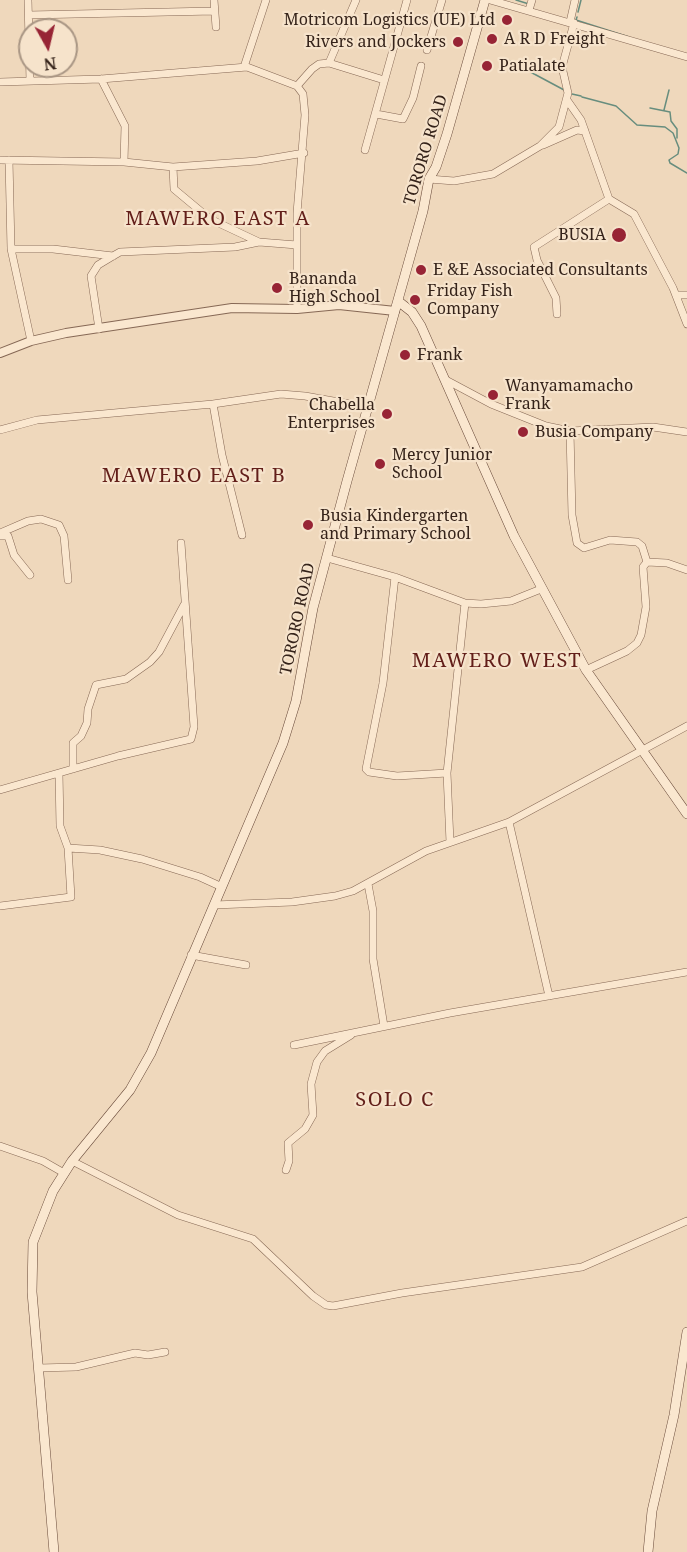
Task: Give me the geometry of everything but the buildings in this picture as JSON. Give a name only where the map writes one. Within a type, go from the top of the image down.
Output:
[{"type":"main road","name":"TORORO ROAD","points":[[54,1552],[31,1272],[33,1242],[45,1206],[64,1173],[109,1119],[142,1071],[190,955],[267,785],[289,725],[313,608],[367,407],[398,301],[429,179],[436,167],[447,134],[485,0]]},
{"type":"main road","points":[[398,301],[416,318],[446,380],[514,536],[585,670],[687,814]]},
{"type":"main road","points":[[648,1552],[652,1511],[674,1415],[687,1332]]},
{"type":"street","points":[[28,0],[30,81]]},
{"type":"street","points":[[214,0],[216,27]]},
{"type":"street","points":[[244,67],[266,0]]},
{"type":"street","points":[[329,63],[356,0]]},
{"type":"street","points":[[365,150],[407,0]]},
{"type":"street","points":[[427,50],[442,0]]},
{"type":"street","points":[[489,0],[572,22],[687,57]]},
{"type":"street","points":[[529,10],[532,0]]},
{"type":"street","points":[[429,179],[454,181],[483,177],[520,160],[540,146],[559,127],[567,100],[568,87],[562,68],[575,0]]},
{"type":"street","points":[[29,15],[214,11]]},
{"type":"street","points":[[297,86],[312,69],[319,64],[329,63],[384,80]]},
{"type":"street","points":[[376,114],[403,119],[413,98],[421,66]]},
{"type":"street","points":[[0,82],[101,79],[244,67],[297,86],[303,94],[304,102],[304,153],[299,175],[297,309]]},
{"type":"street","points":[[101,79],[125,126],[124,162]]},
{"type":"street","points":[[567,100],[585,131],[609,199],[634,214],[676,295],[687,324]]},
{"type":"street","points":[[540,146],[577,130],[585,131]]},
{"type":"street","points":[[0,160],[124,162],[173,167],[257,161],[304,153]]},
{"type":"street","points":[[9,160],[11,249],[31,341]]},
{"type":"street","points":[[173,167],[172,185],[191,205],[210,219],[259,242]]},
{"type":"street","points":[[557,314],[556,298],[537,260],[534,247],[609,199]]},
{"type":"street","points":[[99,329],[91,276],[98,265],[120,252],[235,247],[259,242],[297,245]]},
{"type":"street","points":[[11,249],[52,249],[113,256]]},
{"type":"street","points":[[676,295],[687,294]]},
{"type":"street","points":[[0,353],[31,341],[232,308],[297,309],[357,306],[395,311]]},
{"type":"street","points":[[446,380],[491,404],[546,426],[570,431],[653,427],[687,432]]},
{"type":"street","points":[[0,430],[37,420],[213,404],[291,394],[367,407]]},
{"type":"street","points":[[213,404],[226,475],[242,535]]},
{"type":"street","points":[[570,431],[572,515],[577,543],[584,548],[610,540],[637,542],[642,546],[647,562]]},
{"type":"street","points":[[0,535],[28,520],[41,519],[59,525],[64,536],[69,580]]},
{"type":"street","points":[[0,535],[8,536],[14,555],[30,575]]},
{"type":"street","points":[[0,790],[118,756],[191,739],[194,727],[180,543]]},
{"type":"street","points":[[327,558],[395,577],[465,603],[511,601],[541,589]]},
{"type":"street","points":[[647,562],[667,563],[687,570]]},
{"type":"street","points":[[585,670],[627,651],[637,643],[641,635],[646,607],[643,567],[647,562]]},
{"type":"street","points":[[395,577],[383,683],[366,769],[369,772],[397,776],[447,773]]},
{"type":"street","points":[[450,842],[447,773],[465,603]]},
{"type":"street","points":[[73,769],[73,743],[81,736],[87,723],[88,709],[96,685],[126,679],[150,662],[159,652],[184,605]]},
{"type":"street","points":[[214,905],[306,900],[340,895],[368,884],[410,859],[450,842],[509,822],[687,726]]},
{"type":"street","points":[[0,906],[71,897],[68,848],[60,826],[59,773]]},
{"type":"street","points":[[509,822],[549,996]]},
{"type":"street","points":[[68,848],[100,850],[142,859],[200,877],[222,887]]},
{"type":"street","points":[[368,884],[373,911],[373,959],[384,1026]]},
{"type":"street","points":[[190,955],[246,965]]},
{"type":"street","points":[[294,1045],[384,1026],[687,972]]},
{"type":"street","points":[[286,1170],[289,1161],[288,1143],[305,1129],[314,1115],[311,1084],[317,1062],[325,1051],[356,1032]]},
{"type":"street","points":[[0,1146],[43,1161],[64,1173]]},
{"type":"street","points":[[72,1161],[178,1215],[253,1239],[313,1296],[326,1305],[333,1306],[402,1293],[582,1267],[687,1221]]},
{"type":"street","points":[[39,1368],[76,1368],[135,1353],[148,1355],[165,1352]]},
{"type":"waterway","points":[[516,0],[529,4]]},
{"type":"waterway","points":[[578,12],[581,0]]},
{"type":"waterway","points":[[577,17],[576,20],[629,37]]},
{"type":"waterway","points":[[508,60],[566,91]]},
{"type":"waterway","points":[[664,110],[669,90]]},
{"type":"waterway","points":[[572,94],[581,96]]},
{"type":"waterway","points":[[582,97],[616,106],[637,125],[665,127],[673,133],[679,148],[678,154],[669,160],[670,163],[687,173]]},
{"type":"waterway","points":[[650,108],[670,112],[671,121],[677,129],[677,138]]},
{"type":"place","name":"Motricom Logistics (UE) Ltd","points":[[507,20]]},
{"type":"place","name":"A R D Freight","points":[[492,39]]},
{"type":"place","name":"Rivers and Jockers","points":[[458,42]]},
{"type":"place","name":"Patialate","points":[[487,66]]},
{"type":"place","name":"BUSIA","points":[[619,235]]},
{"type":"place","name":"E &E Associated Consultants","points":[[421,270]]},
{"type":"place","name":"Bananda High School","points":[[277,288]]},
{"type":"place","name":"Friday Fish Company","points":[[415,300]]},
{"type":"place","name":"Frank","points":[[405,355]]},
{"type":"place","name":"Wanyamamacho Frank","points":[[493,395]]},
{"type":"place","name":"Chabella Enterprises","points":[[387,414]]},
{"type":"place","name":"Busia Company","points":[[523,432]]},
{"type":"place","name":"Mercy Junior School","points":[[380,464]]},
{"type":"place","name":"Busia Kindergarten and Primary School","points":[[308,525]]},
{"type":"district","name":"MAWERO EAST A","points":[[218,219]]},
{"type":"district","name":"MAWERO EAST B","points":[[194,476]]},
{"type":"district","name":"MAWERO WEST","points":[[497,661]]},
{"type":"district","name":"SOLO C","points":[[395,1100]]}]
